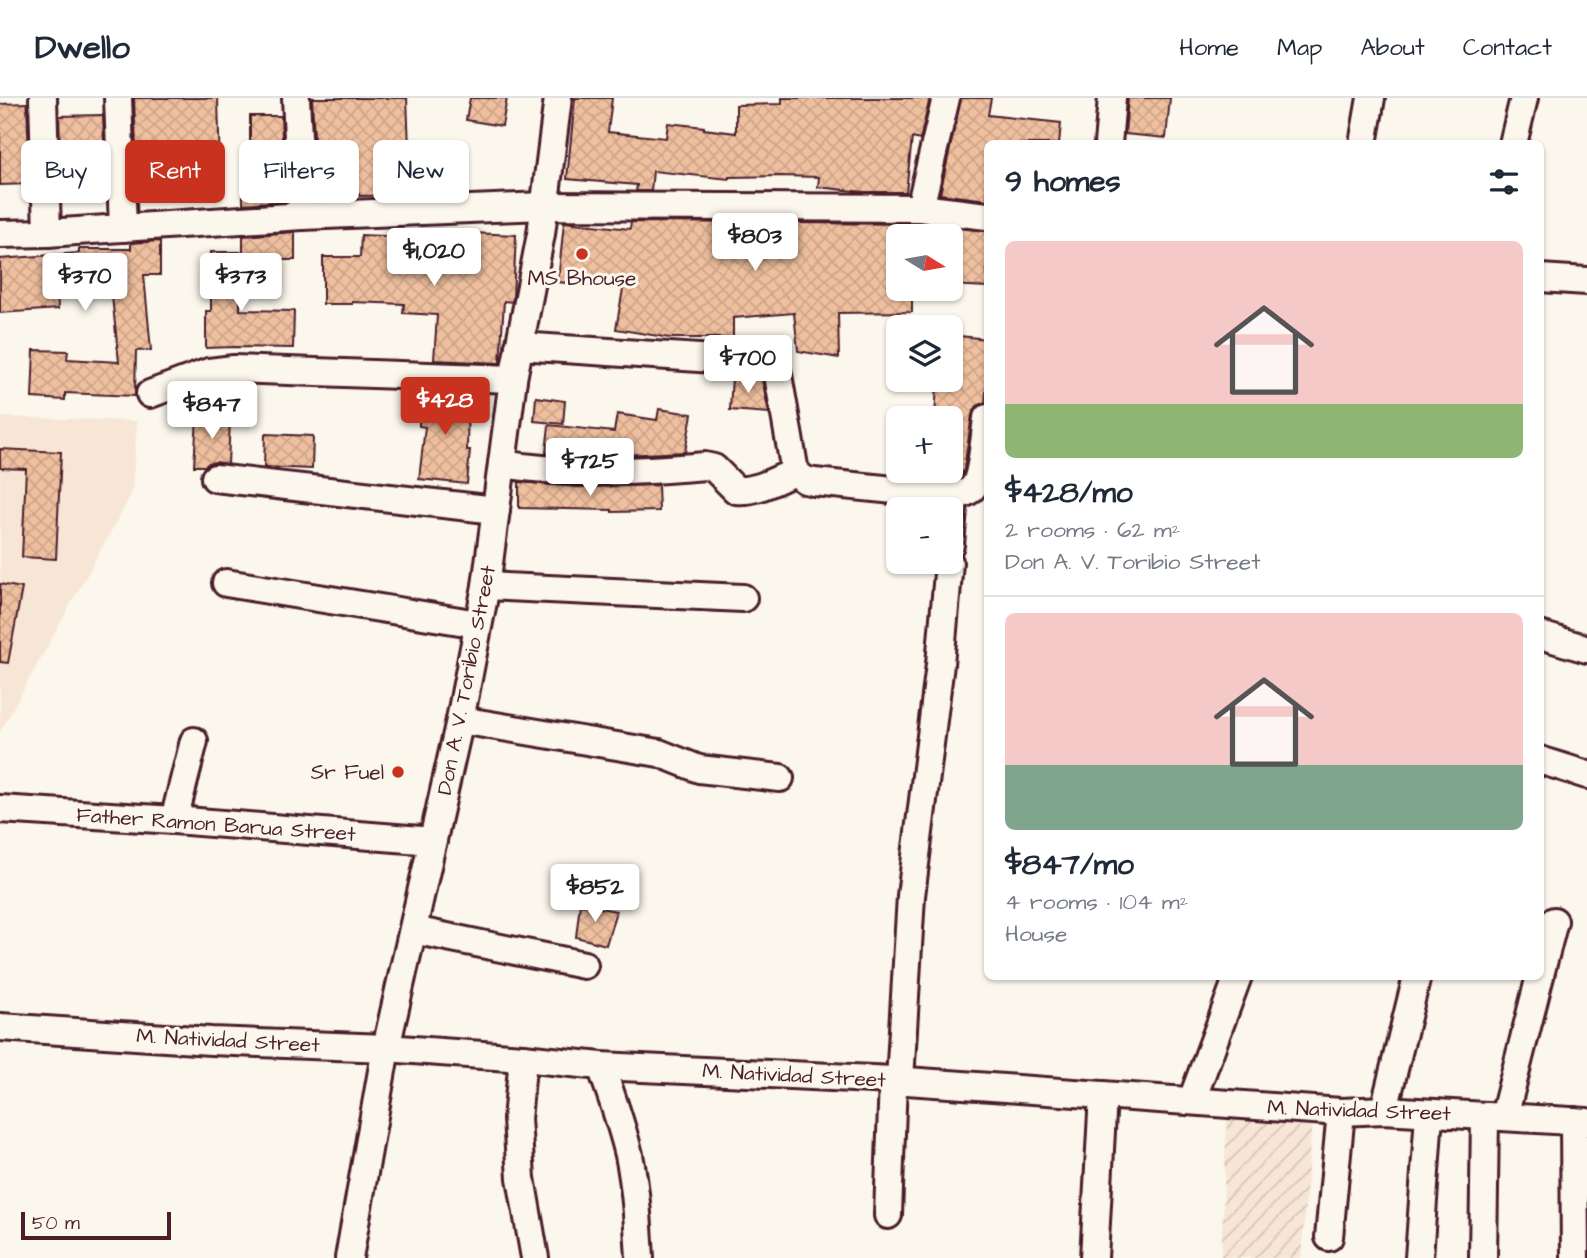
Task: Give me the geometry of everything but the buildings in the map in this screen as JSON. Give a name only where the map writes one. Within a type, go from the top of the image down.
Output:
[{"type":"street","points":[[43,98],[47,233]]},
{"type":"street","points":[[118,98],[123,228]]},
{"type":"street","points":[[296,98],[302,216]]},
{"type":"street","name":"Don A. V. Toribio Street","points":[[349,1258],[386,1048],[460,720],[486,586],[513,379],[545,206],[558,98]]},
{"type":"street","points":[[920,208],[946,98]]},
{"type":"street","points":[[1108,140],[1112,98]]},
{"type":"street","points":[[1364,140],[1371,98]]},
{"type":"street","points":[[1514,140],[1524,98]]},
{"type":"street","points":[[0,234],[302,216],[545,206],[920,208],[984,216]]},
{"type":"street","points":[[1544,278],[1587,281]]},
{"type":"street","points":[[519,346],[768,364],[778,375],[795,472],[805,480],[814,482],[954,496],[965,493],[975,485],[984,439]]},
{"type":"street","points":[[150,394],[209,372],[234,369],[513,379]]},
{"type":"street","points":[[502,464],[548,470],[614,472],[705,466],[714,468],[736,490],[744,491],[795,472]]},
{"type":"street","points":[[215,478],[496,510]]},
{"type":"street","points":[[888,1215],[912,896],[948,574]]},
{"type":"street","points":[[226,583],[478,624]]},
{"type":"street","points":[[486,586],[743,598]]},
{"type":"street","points":[[1544,636],[1587,649]]},
{"type":"street","points":[[460,720],[659,752],[699,769],[780,778]]},
{"type":"street","points":[[174,820],[194,741]]},
{"type":"street","points":[[1544,761],[1587,775]]},
{"type":"street","name":"Father Ramon Barua Street","points":[[0,809],[433,841]]},
{"type":"street","points":[[1544,960],[1554,921]]},
{"type":"street","points":[[413,930],[584,965]]},
{"type":"street","points":[[1192,1100],[1237,980]]},
{"type":"street","points":[[1384,1110],[1416,980]]},
{"type":"street","points":[[1483,1258],[1494,1116],[1539,980]]},
{"type":"street","name":"M. Natividad Street","points":[[0,1027],[211,1041],[386,1048],[601,1066],[897,1080],[1341,1112],[1384,1110],[1581,1122]]},
{"type":"street","points":[[523,1058],[517,1119],[521,1178],[535,1258]]},
{"type":"street","points":[[601,1066],[629,1154],[640,1258]]},
{"type":"street","points":[[1094,1258],[1103,1095]]},
{"type":"street","points":[[1329,1237],[1341,1112]]},
{"type":"street","points":[[1419,1258],[1429,1114]]},
{"type":"street","points":[[1575,1258],[1581,1122]]},
{"type":"shaded area","points":[[0,417],[137,421],[132,493],[0,732]]},
{"type":"shaded area","points":[[1227,1114],[1312,1120],[1301,1258],[1221,1258]]},
{"type":"place","name":"MS Bhouse","points":[[582,254]]},
{"type":"place","name":"Sr Fuel","points":[[398,772]]}]
